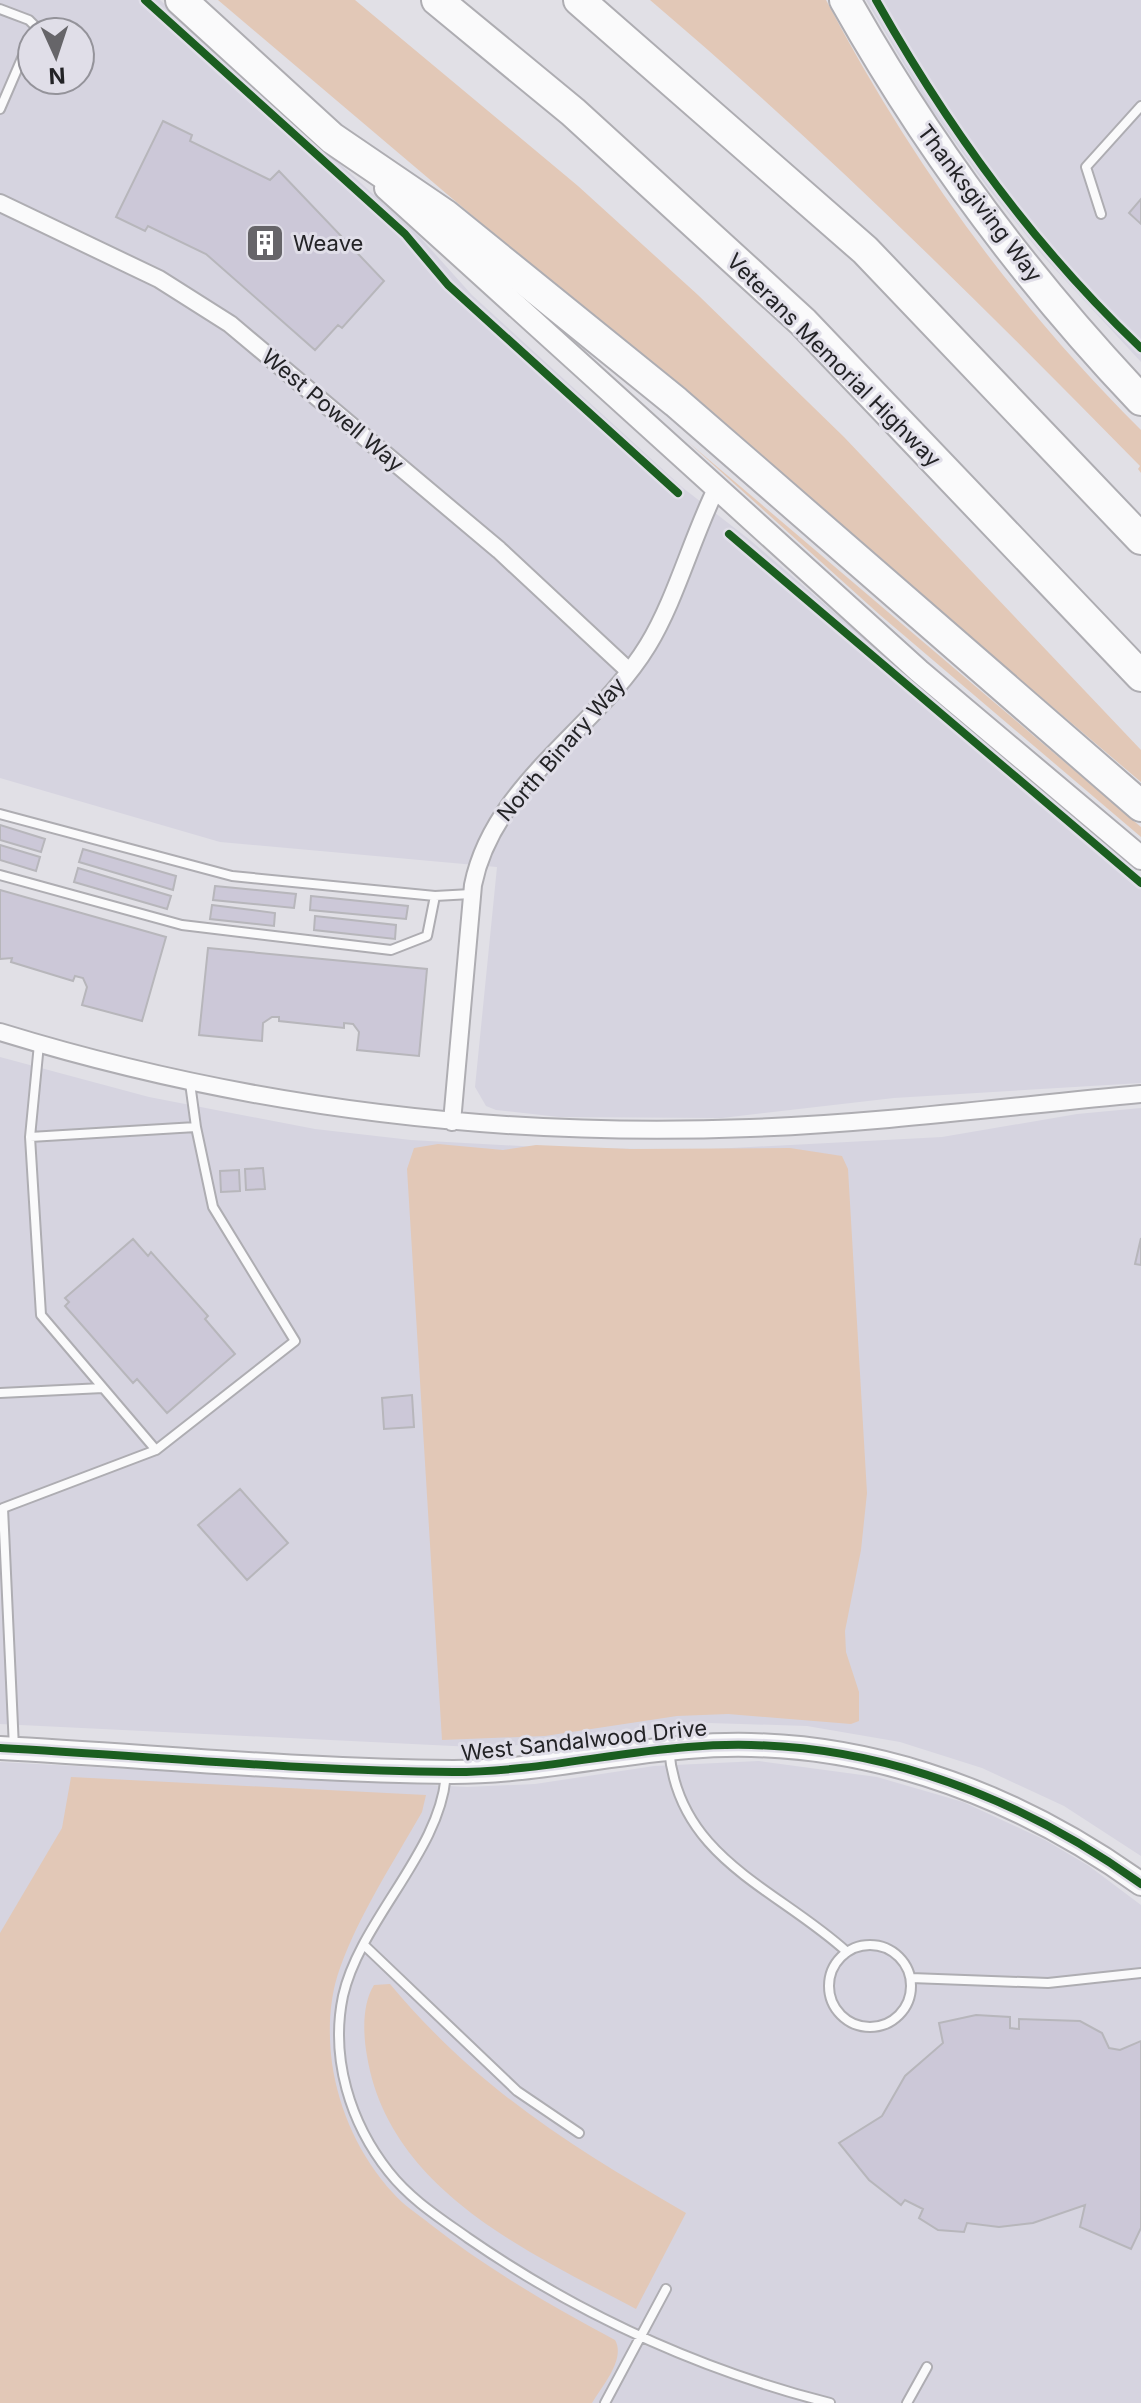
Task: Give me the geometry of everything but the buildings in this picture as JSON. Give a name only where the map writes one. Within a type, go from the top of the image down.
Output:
[{"type":"highway","points":[[181,0],[332,138],[445,215],[676,402],[1141,806]]},
{"type":"highway","name":"Veterans Memorial Highway","points":[[437,0],[573,112],[803,322],[1141,676]]},
{"type":"highway","points":[[579,0],[865,250],[1141,539]]},
{"type":"highway","name":"Thanksgiving Way","points":[[845,0],[947,162],[1074,326]]},
{"type":"highway","points":[[1074,326],[1141,400]]},
{"type":"main road","points":[[332,138],[919,671],[1141,858]]},
{"type":"main road","name":"Thanksgiving Way","points":[[1074,326],[1141,385]]},
{"type":"main road","name":"West Sandalwood Drive","points":[[7,1748],[446,1771],[545,1766],[728,1744],[812,1748],[922,1772],[1045,1824],[1141,1884]]},
{"type":"street","name":"West Powell Way","points":[[0,203],[159,279],[230,324],[499,550],[629,671]]},
{"type":"street","name":"North Binary Way","points":[[452,1122],[472,894],[481,853],[496,823],[629,671],[658,626],[716,489]]},
{"type":"street","points":[[0,1032],[190,1083],[304,1104],[452,1122],[601,1129],[750,1128],[897,1119],[1141,1094]]},
{"type":"lane","points":[[0,106],[16,71]]},
{"type":"lane","points":[[1101,214],[1086,167],[1141,106]]},
{"type":"lane","points":[[0,814],[232,876],[435,896],[472,894]]},
{"type":"lane","points":[[0,875],[182,925],[391,950],[427,936],[435,896]]},
{"type":"lane","points":[[39,1044],[30,1137],[41,1315],[156,1450]]},
{"type":"lane","points":[[7,1748],[3,1508],[156,1450],[295,1341],[213,1207],[190,1083]]},
{"type":"lane","points":[[30,1137],[196,1127]]},
{"type":"lane","points":[[0,1393],[103,1388]]},
{"type":"lane","points":[[669,1749],[680,1800],[703,1837],[746,1878],[847,1952]]},
{"type":"lane","points":[[446,1771],[434,1820],[364,1945],[344,1995],[340,2050],[348,2094],[377,2155],[402,2188],[433,2214],[537,2282],[641,2337],[741,2377],[830,2403]]},
{"type":"lane","points":[[364,1945],[517,2091],[579,2133]]},
{"type":"lane","points":[[869,1945],[891,1950],[907,1967],[911,1978],[909,2003],[892,2022],[880,2027],[855,2025],[844,2019],[830,1998],[831,1972],[847,1952],[869,1945]]},
{"type":"lane","points":[[911,1978],[1048,1983],[1141,1973]]},
{"type":"lane","points":[[605,2403],[666,2289]]},
{"type":"lane","points":[[907,2403],[927,2367]]},
{"type":"shaded area","points":[[0,0],[160,0],[418,235],[472,295],[683,488],[750,540],[1141,876],[1141,1083],[894,1098],[722,1118],[559,1117],[496,1110],[486,1106],[475,1087],[497,867],[220,842],[0,778]]},
{"type":"shaded area","points":[[218,0],[355,0],[578,186],[698,295],[844,437],[1141,750],[1141,782]]},
{"type":"shaded area","points":[[650,0],[826,0],[893,117],[967,227],[1050,332],[1141,430],[1141,473],[1138,469],[1140,466],[900,227],[777,112]]},
{"type":"shaded area","points":[[866,0],[1141,0],[1141,362],[1043,256],[988,188],[927,103]]},
{"type":"shaded area","points":[[688,442],[1141,827],[1141,837],[880,615]]},
{"type":"shaded area","points":[[0,1057],[149,1097],[315,1129],[411,1140],[539,1147],[694,1150],[942,1137],[1077,1114],[1141,1108],[1141,1856],[1064,1806],[982,1768],[900,1742],[807,1726],[709,1723],[494,1748],[0,1724]]},
{"type":"shaded area","points":[[438,1144],[503,1150],[536,1145],[630,1149],[790,1148],[842,1156],[848,1169],[867,1493],[861,1550],[845,1631],[846,1652],[859,1692],[859,1721],[851,1724],[728,1714],[677,1716],[545,1736],[442,1740],[407,1169],[414,1148]]},
{"type":"shaded area","points":[[759,1761],[877,1777],[963,1802],[1045,1840],[1089,1866],[1141,1905],[1141,2403],[256,2403],[0,2217],[0,1762],[467,1787],[535,1784],[654,1766]]},
{"type":"shaded area","points":[[71,1777],[426,1795],[422,1812],[357,1928],[336,1979],[330,2015],[335,2081],[361,2149],[401,2202],[497,2272],[615,2340],[618,2347],[615,2364],[592,2403],[0,2403],[0,1933],[62,1828]]},
{"type":"shaded area","points":[[390,1984],[457,2054],[527,2112],[603,2164],[686,2213],[636,2309],[509,2239],[469,2211],[433,2180],[403,2144],[380,2103],[365,2038],[365,2010],[370,1993],[374,1985]]},
{"type":"cycle path","points":[[145,0],[405,234],[448,285],[678,493]]},
{"type":"cycle path","points":[[876,0],[932,93],[995,184],[1065,269],[1141,348]]},
{"type":"cycle path","points":[[729,534],[1141,883]]},
{"type":"cycle path","points":[[0,1748],[283,1766],[453,1772],[542,1766],[688,1747],[749,1745],[809,1749],[868,1759],[983,1795],[1090,1850],[1141,1884]]},
{"type":"place","name":"Weave","points":[[265,243]]}]
